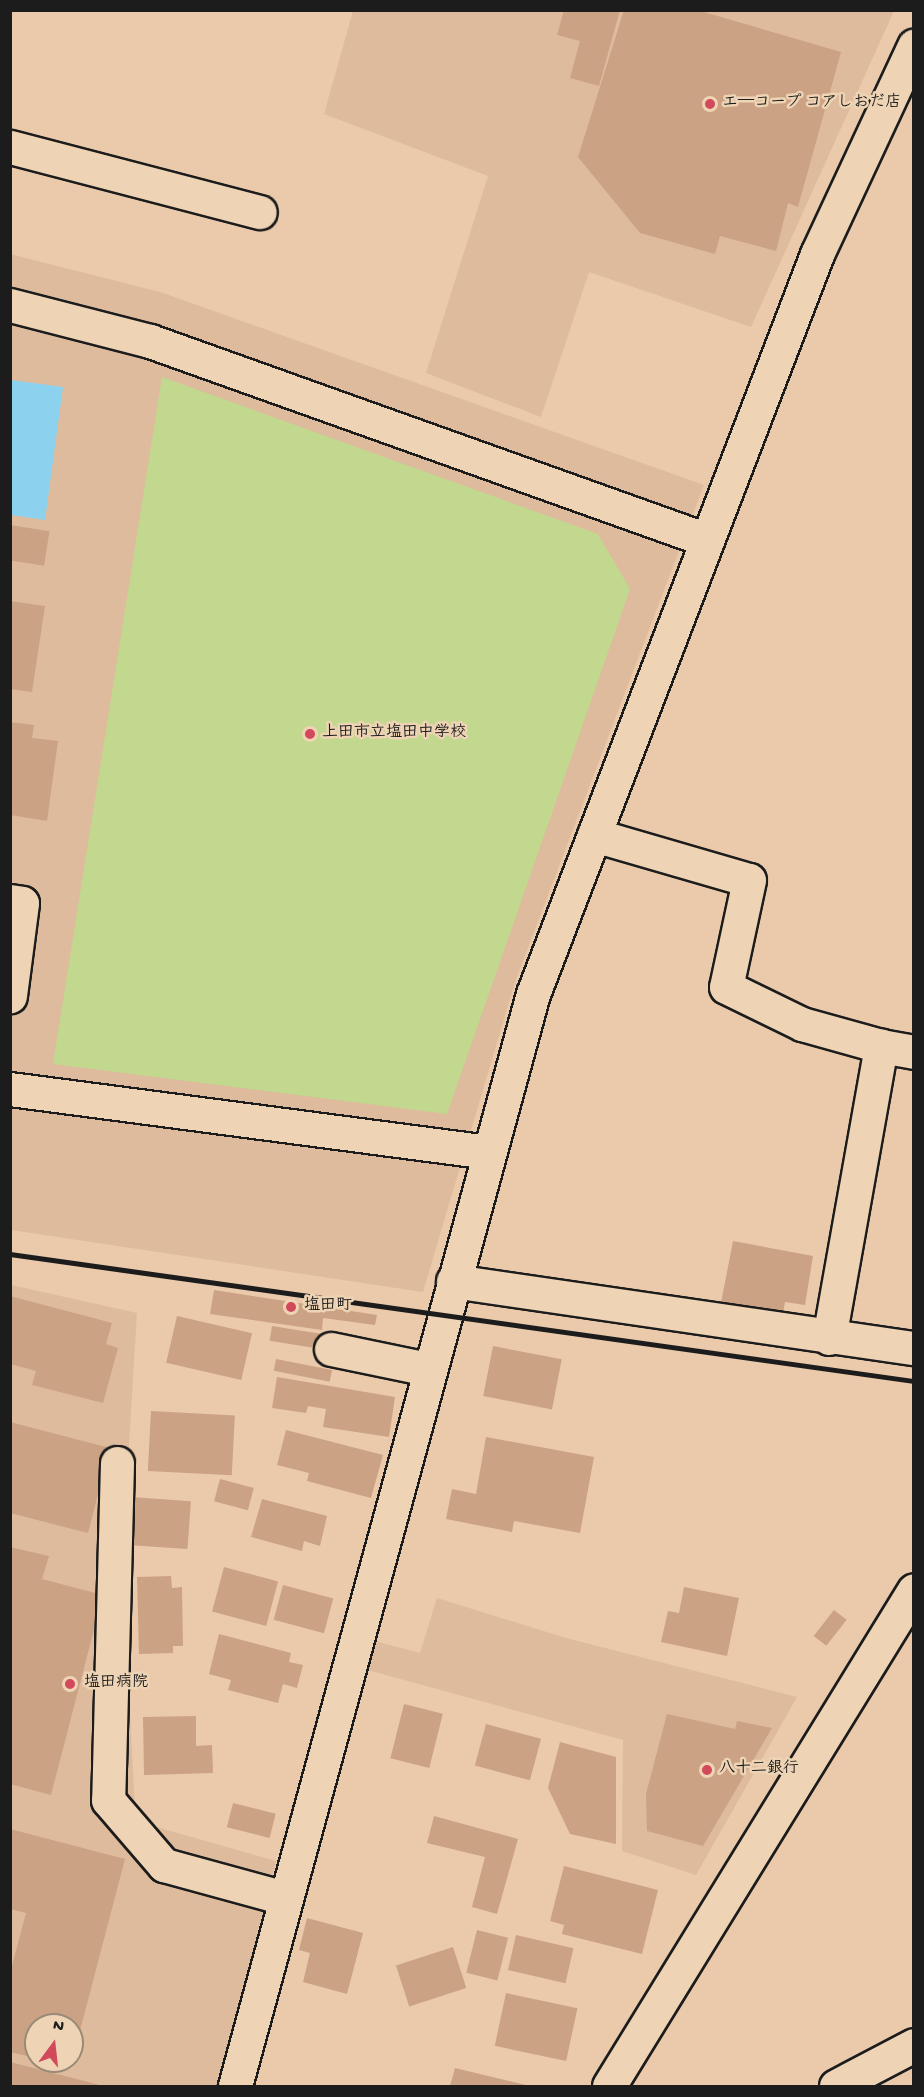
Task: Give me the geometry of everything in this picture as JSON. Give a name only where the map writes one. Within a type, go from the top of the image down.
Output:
[{"type":"street","points":[[235,2086],[428,1369],[533,994],[818,254],[914,46]]},
{"type":"street","points":[[10,147],[260,212]]},
{"type":"street","points":[[10,305],[150,341],[707,540]]},
{"type":"street","points":[[594,835],[749,880],[726,987],[802,1024],[881,1046],[914,1052]]},
{"type":"street","points":[[10,901],[22,903],[10,996]]},
{"type":"street","points":[[829,1338],[881,1046]]},
{"type":"street","points":[[10,1089],[489,1152]]},
{"type":"street","points":[[453,1281],[829,1338],[914,1348]]},
{"type":"street","points":[[331,1349],[428,1369]]},
{"type":"street","points":[[117,1462],[108,1800],[164,1864],[285,1898]]},
{"type":"street","points":[[609,2086],[914,1590]]},
{"type":"street","points":[[836,2086],[880,2075],[914,2045]]},
{"type":"shaded area","points":[[353,11],[894,11],[751,327],[589,272],[541,417],[426,373],[488,176],[324,114]]},
{"type":"shaded area","name":"上田市立塩田中学校","points":[[10,254],[160,292],[704,485],[515,982],[423,1292],[11,1230]]},
{"type":"shaded area","name":"塩田病院","points":[[11,1285],[137,1313],[122,1559],[135,1809],[146,1824],[276,1861],[218,2086],[11,2086]]},
{"type":"shaded area","points":[[437,1598],[566,1638],[797,1697],[696,1875],[622,1851],[623,1740],[364,1669],[371,1640],[420,1653]]},
{"type":"green space","points":[[162,377],[598,534],[630,589],[447,1114],[53,1064]]},
{"type":"water","points":[[11,380],[63,387],[45,520],[11,515]]},
{"type":"building","points":[[564,10],[620,10],[599,86],[570,78],[580,41],[557,35]]},
{"type":"building","name":"エ―コープ コアしおだ店","points":[[624,10],[697,10],[841,52],[798,207],[788,203],[776,251],[720,236],[715,254],[640,233],[578,157]]},
{"type":"building","points":[[10,525],[50,531],[44,566],[10,560]]},
{"type":"building","points":[[10,601],[45,606],[32,692],[10,689]]},
{"type":"building","points":[[10,722],[34,725],[32,738],[58,741],[47,821],[10,815]]},
{"type":"building","points":[[733,1241],[813,1256],[805,1305],[785,1302],[782,1320],[720,1308]]},
{"type":"building","points":[[214,1290],[377,1315],[375,1325],[323,1318],[322,1330],[210,1314]]},
{"type":"building","points":[[10,1296],[112,1323],[106,1344],[118,1348],[103,1403],[32,1385],[36,1371],[10,1364]]},
{"type":"building","points":[[177,1316],[252,1333],[241,1380],[166,1363]]},
{"type":"building","points":[[272,1326],[323,1334],[321,1349],[270,1341]]},
{"type":"building","points":[[493,1346],[562,1359],[552,1409],[483,1396]]},
{"type":"building","points":[[276,1359],[332,1370],[330,1382],[274,1371]]},
{"type":"building","points":[[277,1377],[395,1397],[389,1437],[323,1427],[326,1409],[308,1406],[306,1413],[272,1408]]},
{"type":"building","points":[[151,1411],[235,1415],[232,1475],[148,1471]]},
{"type":"building","points":[[10,1422],[110,1448],[88,1533],[10,1513]]},
{"type":"building","points":[[286,1430],[383,1455],[371,1498],[307,1481],[309,1473],[277,1465]]},
{"type":"building","points":[[486,1437],[594,1457],[580,1533],[514,1521],[512,1532],[446,1519],[452,1489],[476,1494]]},
{"type":"building","points":[[220,1479],[254,1488],[248,1510],[214,1501]]},
{"type":"building","points":[[131,1497],[191,1501],[188,1549],[128,1545]]},
{"type":"building","points":[[262,1499],[327,1516],[320,1546],[304,1541],[302,1551],[251,1537]]},
{"type":"building","points":[[10,1547],[49,1556],[42,1579],[103,1595],[51,1795],[10,1784]]},
{"type":"building","points":[[224,1567],[278,1581],[266,1626],[212,1611]]},
{"type":"building","points":[[171,1576],[172,1588],[182,1587],[183,1646],[173,1646],[173,1653],[139,1654],[137,1577]]},
{"type":"building","points":[[283,1585],[333,1598],[324,1633],[274,1620]]},
{"type":"building","points":[[684,1587],[739,1598],[727,1656],[661,1642],[668,1611],[679,1613]]},
{"type":"building","points":[[834,1610],[847,1620],[826,1646],[814,1636]]},
{"type":"building","points":[[219,1634],[291,1653],[289,1662],[303,1665],[297,1688],[283,1684],[278,1703],[228,1690],[231,1680],[209,1674]]},
{"type":"building","points":[[404,1704],[443,1714],[429,1768],[390,1758]]},
{"type":"building","points":[[667,1714],[735,1729],[737,1721],[772,1728],[703,1846],[647,1831],[646,1794]]},
{"type":"building","points":[[196,1716],[196,1746],[212,1745],[213,1773],[144,1775],[143,1717]]},
{"type":"building","points":[[486,1724],[541,1739],[530,1780],[475,1766]]},
{"type":"building","points":[[560,1742],[616,1757],[616,1844],[570,1834],[548,1788]]},
{"type":"building","points":[[233,1803],[276,1814],[270,1838],[227,1827]]},
{"type":"building","points":[[434,1816],[518,1839],[497,1914],[472,1907],[485,1857],[427,1843]]},
{"type":"building","points":[[10,1829],[125,1859],[84,2015],[84,2013],[24,2013],[24,2055],[10,2052],[10,1973],[26,1913],[10,1909]]},
{"type":"building","points":[[564,1866],[658,1890],[642,1954],[562,1934],[564,1925],[550,1921]]},
{"type":"building","points":[[307,1918],[363,1933],[347,1994],[303,1982],[310,1953],[299,1950]]},
{"type":"building","points":[[477,1930],[508,1938],[497,1980],[466,1973]]},
{"type":"building","points":[[516,1935],[573,1948],[565,1983],[508,1970]]},
{"type":"building","points":[[453,1947],[466,1988],[409,2006],[396,1966]]},
{"type":"building","points":[[506,1993],[577,2008],[566,2061],[495,2046]]},
{"type":"building","points":[[10,2062],[24,2066],[24,2073],[53,2073],[100,2085],[10,2086]]},
{"type":"building","points":[[455,2068],[530,2086],[450,2086]]},
{"type":"railway","points":[[10,1254],[914,1381]]},
{"type":"place","name":"エ―コープ コアしおだ店","points":[[710,104]]},
{"type":"place","name":"上田市立塩田中学校","points":[[310,734]]},
{"type":"place","name":"塩田町","points":[[291,1307]]},
{"type":"place","name":"塩田病院","points":[[70,1684]]},
{"type":"place","name":"八十二銀行","points":[[707,1770]]}]
